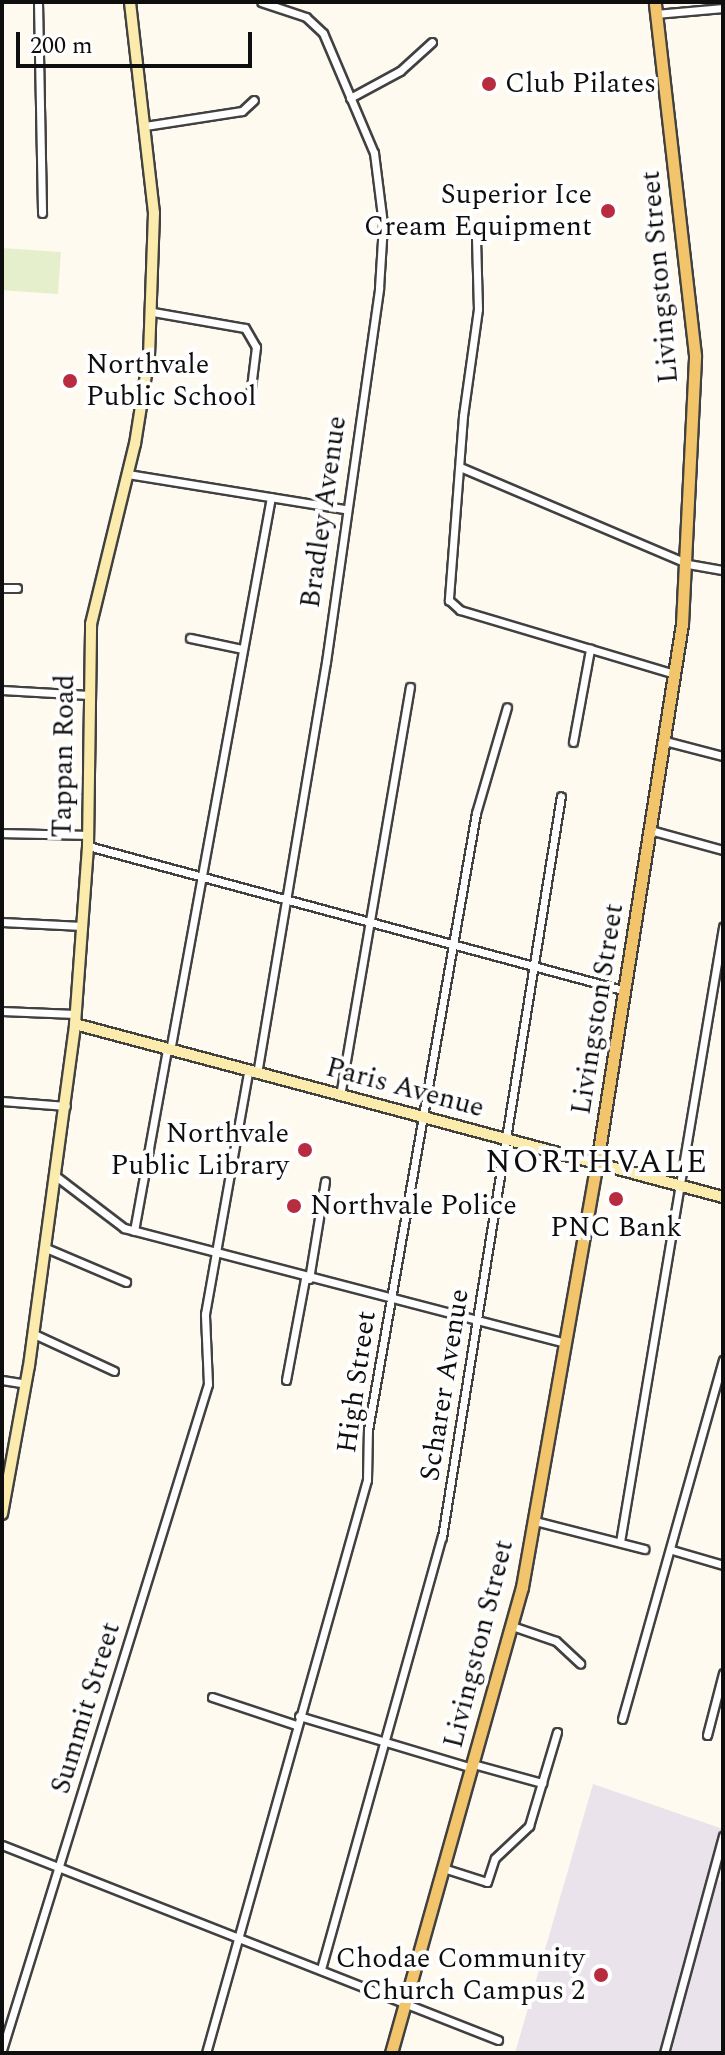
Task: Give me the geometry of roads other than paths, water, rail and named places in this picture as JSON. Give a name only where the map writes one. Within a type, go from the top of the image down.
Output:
[{"type":"main road","name":"Livingston Street","points":[[391,2053],[512,1626],[535,1521],[626,991],[675,674],[688,564],[695,349],[655,8]]},
{"type":"street","name":"Tappan Road","points":[[2,1514],[34,1334],[57,1177],[75,1019],[88,840],[93,610],[144,401],[153,312],[155,240],[130,2]]},
{"type":"street","name":"Bradley Avenue","points":[[209,1379],[205,1314],[286,900],[379,288],[383,224],[374,153],[316,25],[261,2]]},
{"type":"street","points":[[41,3],[42,213]]},
{"type":"street","points":[[655,8],[723,8]]},
{"type":"street","points":[[350,98],[400,71],[432,42]]},
{"type":"street","points":[[145,126],[242,111],[254,100]]},
{"type":"street","points":[[448,617],[453,607],[449,594],[478,309],[476,238]]},
{"type":"street","points":[[153,312],[245,328],[256,347],[250,396]]},
{"type":"street","points":[[460,467],[688,564],[723,570]]},
{"type":"street","points":[[128,474],[345,509]]},
{"type":"street","points":[[134,1231],[203,877],[271,497]]},
{"type":"street","points":[[2,588],[17,588]]},
{"type":"street","points":[[453,607],[675,674]]},
{"type":"street","points":[[190,638],[242,649]]},
{"type":"street","points":[[573,742],[590,649]]},
{"type":"street","points":[[340,1096],[410,687]]},
{"type":"street","points":[[2,690],[89,695]]},
{"type":"street","name":"High Street","points":[[206,2053],[367,1480],[368,1430],[476,813],[507,707]]},
{"type":"street","points":[[665,741],[723,756]]},
{"type":"street","name":"Scharer Avenue","points":[[321,1969],[442,1537],[537,966],[561,796]]},
{"type":"street","points":[[650,830],[723,850]]},
{"type":"street","points":[[2,833],[88,840],[203,877],[626,991]]},
{"type":"street","points":[[2,922],[82,926]]},
{"type":"street","points":[[620,1542],[723,927]]},
{"type":"street","name":"Paris Avenue","points":[[2,1011],[75,1019],[168,1051],[723,1197]]},
{"type":"street","points":[[2,1101],[66,1106]]},
{"type":"street","points":[[57,1177],[134,1231],[391,1301],[564,1343]]},
{"type":"street","points":[[286,1380],[325,1181]]},
{"type":"street","points":[[46,1248],[126,1282]]},
{"type":"street","points":[[34,1334],[114,1371]]},
{"type":"street","points":[[622,1719],[723,1360]]},
{"type":"street","name":"Summit Street","points":[[2,2050],[209,1379]]},
{"type":"street","points":[[2,1380],[26,1384]]},
{"type":"street","points":[[535,1521],[644,1549]]},
{"type":"street","points":[[672,1550],[723,1565]]},
{"type":"street","points":[[512,1626],[556,1641],[580,1663]]},
{"type":"street","points":[[707,1735],[723,1673]]},
{"type":"street","points":[[212,1697],[542,1783]]},
{"type":"street","points":[[443,1868],[487,1882],[495,1858],[529,1826],[557,1732]]},
{"type":"street","points":[[664,2053],[723,1836]]},
{"type":"street","points":[[2,1845],[498,2040]]},
{"type":"place","name":"Club Pilates","points":[[489,84]]},
{"type":"place","name":"Superior Ice Cream Equipment","points":[[608,211]]},
{"type":"place","name":"Northvale Public School","points":[[70,381]]},
{"type":"place","name":"Northvale Public Library","points":[[305,1150]]},
{"type":"place","name":"PNC Bank","points":[[616,1199]]},
{"type":"place","name":"Northvale Police","points":[[294,1206]]},
{"type":"place","name":"Chodae Community Church Campus 2","points":[[601,1975]]},
{"type":"district","name":"NORTHVALE","points":[[597,1163]]}]
